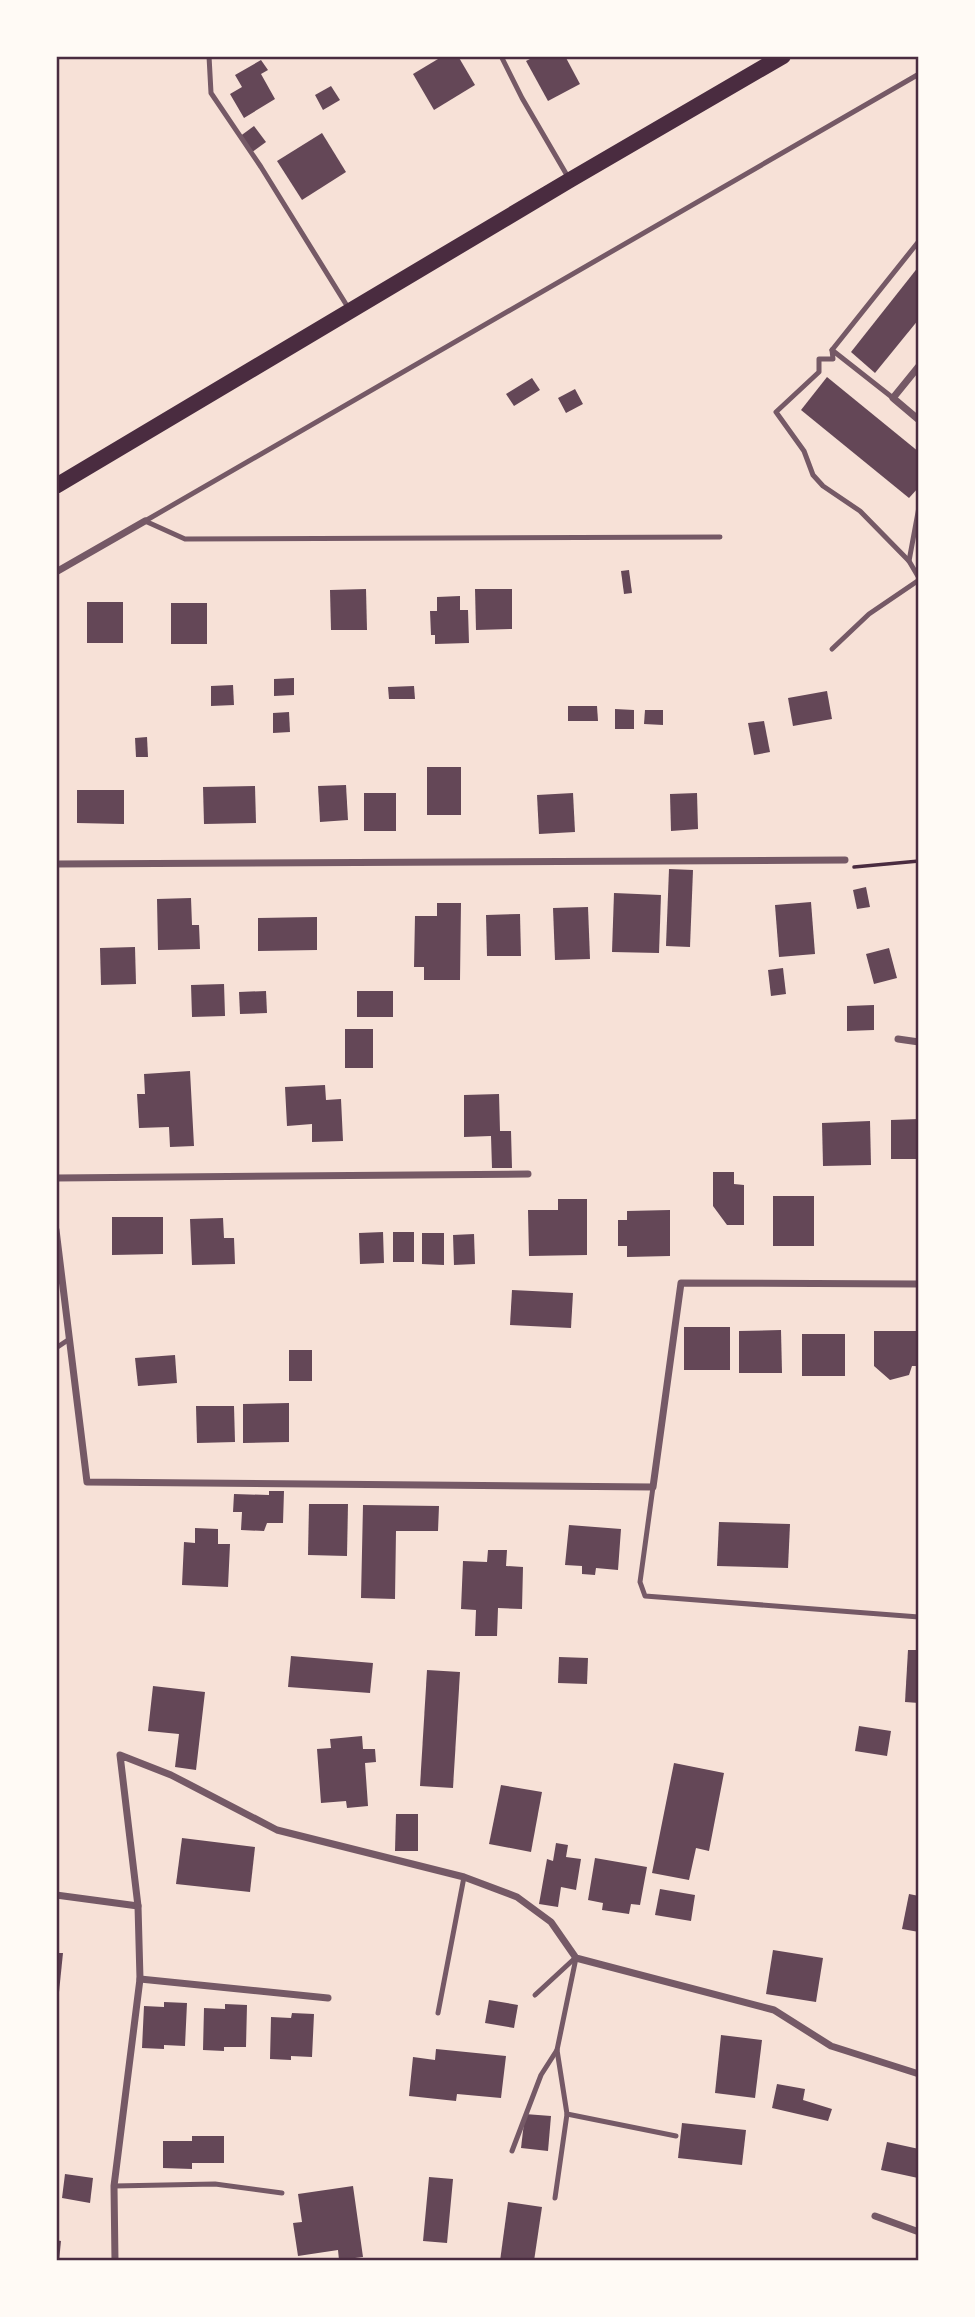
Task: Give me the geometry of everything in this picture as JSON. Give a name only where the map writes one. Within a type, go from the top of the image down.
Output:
[{"type":"main road","points":[[56,486],[783,56]]},
{"type":"street","points":[[919,366],[893,398],[919,420]]},
{"type":"street","points":[[56,572],[145,521]]},
{"type":"street","points":[[56,864],[845,860]]},
{"type":"street","points":[[898,1039],[919,1042]]},
{"type":"street","points":[[56,1178],[528,1174]]},
{"type":"street","points":[[56,1230],[87,1482],[653,1487],[681,1283],[919,1284]]},
{"type":"street","points":[[115,2261],[114,2186],[140,1979],[138,1906],[120,1755],[171,1775],[277,1830],[464,1877],[517,1897],[551,1922],[576,1958],[774,2010],[831,2046],[919,2074]]},
{"type":"street","points":[[56,1895],[138,1906]]},
{"type":"street","points":[[140,1979],[328,1997]]},
{"type":"street","points":[[875,2216],[919,2232]]},
{"type":"lane","points":[[209,56],[211,93],[261,167],[350,312]]},
{"type":"lane","points":[[501,56],[570,180]]},
{"type":"lane","points":[[145,521],[919,74]]},
{"type":"lane","points":[[832,649],[869,614],[919,579],[909,561],[860,511],[813,475],[804,451],[776,412],[819,372],[818,359],[832,359],[832,350],[919,241]]},
{"type":"lane","points":[[832,350],[893,398]]},
{"type":"lane","points":[[909,561],[919,507]]},
{"type":"lane","points":[[145,521],[185,540],[720,537]]},
{"type":"lane","points":[[56,1348],[68,1340]]},
{"type":"lane","points":[[653,1487],[640,1582],[645,1596],[919,1617]]},
{"type":"lane","points":[[438,2013],[464,1877]]},
{"type":"lane","points":[[535,1995],[576,1958]]},
{"type":"lane","points":[[555,2198],[567,2115],[557,2050],[576,1958]]},
{"type":"lane","points":[[512,2151],[541,2075],[557,2050]]},
{"type":"lane","points":[[567,2115],[676,2136]]},
{"type":"lane","points":[[114,2186],[215,2184],[282,2193]]},
{"type":"path","points":[[845,860],[850,867],[919,861]]},
{"type":"building","points":[[443,56],[458,56],[475,85],[434,110],[413,74]]},
{"type":"building","points":[[536,56],[565,56],[580,84],[548,101],[526,61]]},
{"type":"building","points":[[261,60],[268,70],[261,74],[275,99],[244,118],[230,94],[242,87],[235,75]]},
{"type":"building","points":[[331,86],[340,100],[323,110],[315,95]]},
{"type":"building","points":[[254,126],[266,142],[251,153],[239,137]]},
{"type":"building","points":[[322,133],[346,172],[302,200],[277,161]]},
{"type":"building","points":[[919,266],[919,319],[875,373],[851,352]]},
{"type":"building","points":[[827,377],[919,452],[919,487],[909,498],[801,410]]},
{"type":"building","points":[[532,378],[540,390],[514,406],[506,394]]},
{"type":"building","points":[[575,389],[583,404],[566,413],[558,398]]},
{"type":"building","points":[[629,570],[632,593],[624,594],[621,571]]},
{"type":"building","points":[[366,589],[367,630],[331,630],[330,590]]},
{"type":"building","points":[[475,589],[512,589],[512,629],[476,630]]},
{"type":"building","points":[[460,596],[460,610],[468,610],[469,643],[435,644],[435,635],[431,635],[430,611],[437,611],[437,597]]},
{"type":"building","points":[[87,602],[123,602],[123,643],[87,643]]},
{"type":"building","points":[[171,603],[207,603],[207,644],[171,644]]},
{"type":"building","points":[[294,678],[294,695],[274,696],[274,679]]},
{"type":"building","points":[[233,685],[234,705],[211,706],[211,686]]},
{"type":"building","points":[[414,686],[415,699],[389,699],[388,687]]},
{"type":"building","points":[[827,691],[832,719],[793,726],[788,698]]},
{"type":"building","points":[[568,706],[597,706],[598,721],[568,721]]},
{"type":"building","points":[[615,709],[634,710],[634,729],[615,729]]},
{"type":"building","points":[[645,710],[663,710],[663,725],[644,724]]},
{"type":"building","points":[[289,712],[290,732],[273,733],[273,713]]},
{"type":"building","points":[[764,721],[770,752],[754,755],[748,723]]},
{"type":"building","points":[[147,737],[148,757],[136,757],[135,738]]},
{"type":"building","points":[[427,767],[461,767],[461,815],[427,815]]},
{"type":"building","points":[[346,785],[348,820],[320,822],[318,786]]},
{"type":"building","points":[[255,786],[256,823],[204,824],[203,787]]},
{"type":"building","points":[[77,790],[124,790],[124,824],[77,823]]},
{"type":"building","points":[[364,793],[396,793],[396,831],[364,831]]},
{"type":"building","points":[[573,793],[575,832],[539,834],[537,795]]},
{"type":"building","points":[[697,793],[698,829],[671,831],[670,794]]},
{"type":"building","points":[[669,869],[693,870],[690,947],[666,946]]},
{"type":"building","points":[[866,887],[870,907],[857,909],[853,890]]},
{"type":"building","points":[[614,893],[661,895],[659,953],[612,952]]},
{"type":"building","points":[[191,898],[192,925],[199,925],[200,949],[158,950],[157,899]]},
{"type":"building","points":[[811,902],[815,954],[779,957],[775,905]]},
{"type":"building","points":[[437,903],[461,903],[460,980],[424,980],[424,967],[414,967],[415,916],[437,916]]},
{"type":"building","points":[[588,907],[590,959],[555,960],[553,908]]},
{"type":"building","points":[[520,914],[521,956],[487,956],[486,915]]},
{"type":"building","points":[[317,917],[317,950],[258,951],[258,918]]},
{"type":"building","points":[[135,947],[136,984],[101,985],[100,948]]},
{"type":"building","points":[[889,948],[897,978],[874,984],[866,954]]},
{"type":"building","points":[[783,968],[786,994],[771,996],[768,970]]},
{"type":"building","points":[[224,984],[225,1016],[192,1017],[191,985]]},
{"type":"building","points":[[266,991],[267,1013],[240,1014],[239,992]]},
{"type":"building","points":[[357,991],[393,991],[393,1017],[357,1017]]},
{"type":"building","points":[[874,1005],[874,1030],[847,1031],[847,1006]]},
{"type":"building","points":[[345,1029],[373,1029],[373,1068],[345,1068]]},
{"type":"building","points":[[190,1071],[194,1146],[170,1147],[169,1127],[139,1128],[137,1094],[145,1094],[144,1074]]},
{"type":"building","points":[[325,1085],[326,1100],[341,1099],[343,1141],[312,1142],[312,1124],[287,1126],[285,1087]]},
{"type":"building","points":[[499,1094],[500,1131],[511,1131],[512,1168],[492,1168],[491,1136],[464,1137],[464,1095]]},
{"type":"building","points":[[919,1119],[919,1159],[891,1159],[891,1120]]},
{"type":"building","points":[[870,1121],[871,1165],[823,1166],[822,1123]]},
{"type":"building","points":[[713,1172],[734,1172],[734,1184],[744,1185],[744,1225],[727,1225],[713,1206]]},
{"type":"building","points":[[773,1196],[814,1196],[814,1246],[773,1246]]},
{"type":"building","points":[[558,1199],[587,1199],[587,1255],[529,1256],[528,1210],[558,1210]]},
{"type":"building","points":[[670,1210],[670,1256],[627,1257],[627,1246],[618,1246],[618,1220],[627,1220],[627,1211]]},
{"type":"building","points":[[112,1217],[163,1217],[163,1254],[112,1255]]},
{"type":"building","points":[[223,1218],[224,1238],[234,1238],[235,1264],[192,1265],[190,1219]]},
{"type":"building","points":[[383,1232],[384,1263],[360,1264],[359,1233]]},
{"type":"building","points":[[393,1232],[414,1232],[414,1262],[393,1262]]},
{"type":"building","points":[[422,1233],[444,1233],[444,1265],[422,1264]]},
{"type":"building","points":[[474,1234],[475,1264],[454,1265],[453,1235]]},
{"type":"building","points":[[512,1290],[573,1293],[571,1328],[510,1325]]},
{"type":"building","points":[[684,1327],[730,1327],[730,1370],[684,1370]]},
{"type":"building","points":[[781,1330],[782,1373],[739,1373],[739,1331]]},
{"type":"building","points":[[874,1331],[919,1331],[919,1366],[912,1366],[909,1375],[890,1380],[874,1366]]},
{"type":"building","points":[[802,1334],[845,1334],[845,1376],[802,1376]]},
{"type":"building","points":[[289,1350],[312,1350],[312,1381],[289,1381]]},
{"type":"building","points":[[175,1355],[177,1383],[138,1386],[135,1358]]},
{"type":"building","points":[[289,1403],[289,1442],[243,1443],[243,1404]]},
{"type":"building","points":[[196,1406],[234,1406],[235,1442],[197,1443]]},
{"type":"building","points":[[269,1491],[284,1491],[283,1523],[267,1523],[264,1531],[241,1530],[242,1512],[233,1512],[234,1494],[269,1495]]},
{"type":"building","points":[[309,1504],[348,1504],[347,1556],[308,1555]]},
{"type":"building","points":[[363,1505],[439,1506],[438,1531],[396,1531],[395,1599],[361,1598]]},
{"type":"building","points":[[719,1522],[790,1524],[788,1568],[717,1566]]},
{"type":"building","points":[[569,1525],[621,1529],[618,1570],[596,1568],[595,1575],[582,1574],[582,1566],[565,1565]]},
{"type":"building","points":[[195,1528],[218,1529],[218,1544],[230,1544],[228,1587],[182,1585],[184,1542],[195,1543]]},
{"type":"building","points":[[488,1550],[507,1550],[506,1566],[523,1567],[522,1609],[498,1608],[497,1636],[475,1636],[476,1610],[461,1609],[463,1561],[487,1562]]},
{"type":"building","points":[[908,1650],[919,1650],[919,1703],[905,1702]]},
{"type":"building","points":[[291,1656],[373,1663],[370,1693],[288,1687]]},
{"type":"building","points":[[559,1657],[588,1658],[587,1684],[558,1683]]},
{"type":"building","points":[[427,1670],[460,1672],[453,1788],[420,1786]]},
{"type":"building","points":[[153,1686],[205,1692],[196,1770],[175,1767],[179,1734],[148,1731]]},
{"type":"building","points":[[859,1726],[891,1731],[887,1756],[855,1751]]},
{"type":"building","points":[[362,1736],[363,1749],[375,1749],[376,1762],[365,1763],[368,1806],[347,1808],[346,1801],[321,1803],[317,1749],[331,1748],[330,1739]]},
{"type":"building","points":[[674,1763],[724,1773],[709,1851],[696,1848],[689,1880],[652,1873]]},
{"type":"building","points":[[501,1785],[542,1792],[531,1852],[489,1844]]},
{"type":"building","points":[[396,1814],[418,1814],[418,1851],[395,1851]]},
{"type":"building","points":[[182,1838],[255,1847],[250,1892],[176,1884]]},
{"type":"building","points":[[556,1843],[568,1845],[566,1857],[581,1859],[576,1890],[561,1887],[558,1907],[539,1904],[547,1859],[553,1861]]},
{"type":"building","points":[[595,1858],[647,1867],[640,1905],[631,1904],[629,1914],[602,1910],[603,1903],[588,1900]]},
{"type":"building","points":[[660,1889],[695,1895],[691,1921],[655,1915]]},
{"type":"building","points":[[909,1894],[919,1896],[919,1932],[902,1929]]},
{"type":"building","points":[[773,1950],[823,1958],[816,2002],[766,1994]]},
{"type":"building","points":[[56,1953],[63,1953],[58,2002],[56,2002]]},
{"type":"building","points":[[489,2000],[518,2005],[514,2028],[485,2023]]},
{"type":"building","points":[[164,2002],[187,2003],[185,2046],[142,2048],[144,2006],[164,2007]]},
{"type":"building","points":[[225,2004],[247,2005],[246,2047],[224,2047],[224,2051],[203,2050],[204,2008],[225,2009]]},
{"type":"building","points":[[292,2013],[314,2014],[312,2057],[270,2059],[271,2017],[291,2018]]},
{"type":"building","points":[[721,2035],[762,2040],[755,2098],[715,2093]]},
{"type":"building","points":[[436,2049],[506,2056],[501,2098],[457,2094],[456,2101],[409,2096],[413,2057],[435,2060]]},
{"type":"building","points":[[777,2084],[805,2089],[803,2100],[832,2109],[828,2121],[772,2108]]},
{"type":"building","points":[[525,2114],[551,2116],[548,2151],[521,2148]]},
{"type":"building","points":[[682,2123],[746,2130],[742,2165],[678,2158]]},
{"type":"building","points":[[192,2136],[224,2136],[224,2163],[192,2163],[192,2169],[163,2168],[163,2141],[192,2141]]},
{"type":"building","points":[[887,2142],[919,2149],[918,2178],[881,2170]]},
{"type":"building","points":[[65,2174],[93,2178],[90,2203],[62,2198]]},
{"type":"building","points":[[429,2177],[453,2179],[447,2243],[423,2241]]},
{"type":"building","points":[[353,2186],[363,2257],[339,2260],[338,2250],[298,2256],[293,2223],[302,2222],[298,2194]]},
{"type":"building","points":[[508,2202],[542,2207],[534,2261],[500,2261]]},
{"type":"building","points":[[56,2240],[61,2241],[59,2261],[56,2261]]}]
